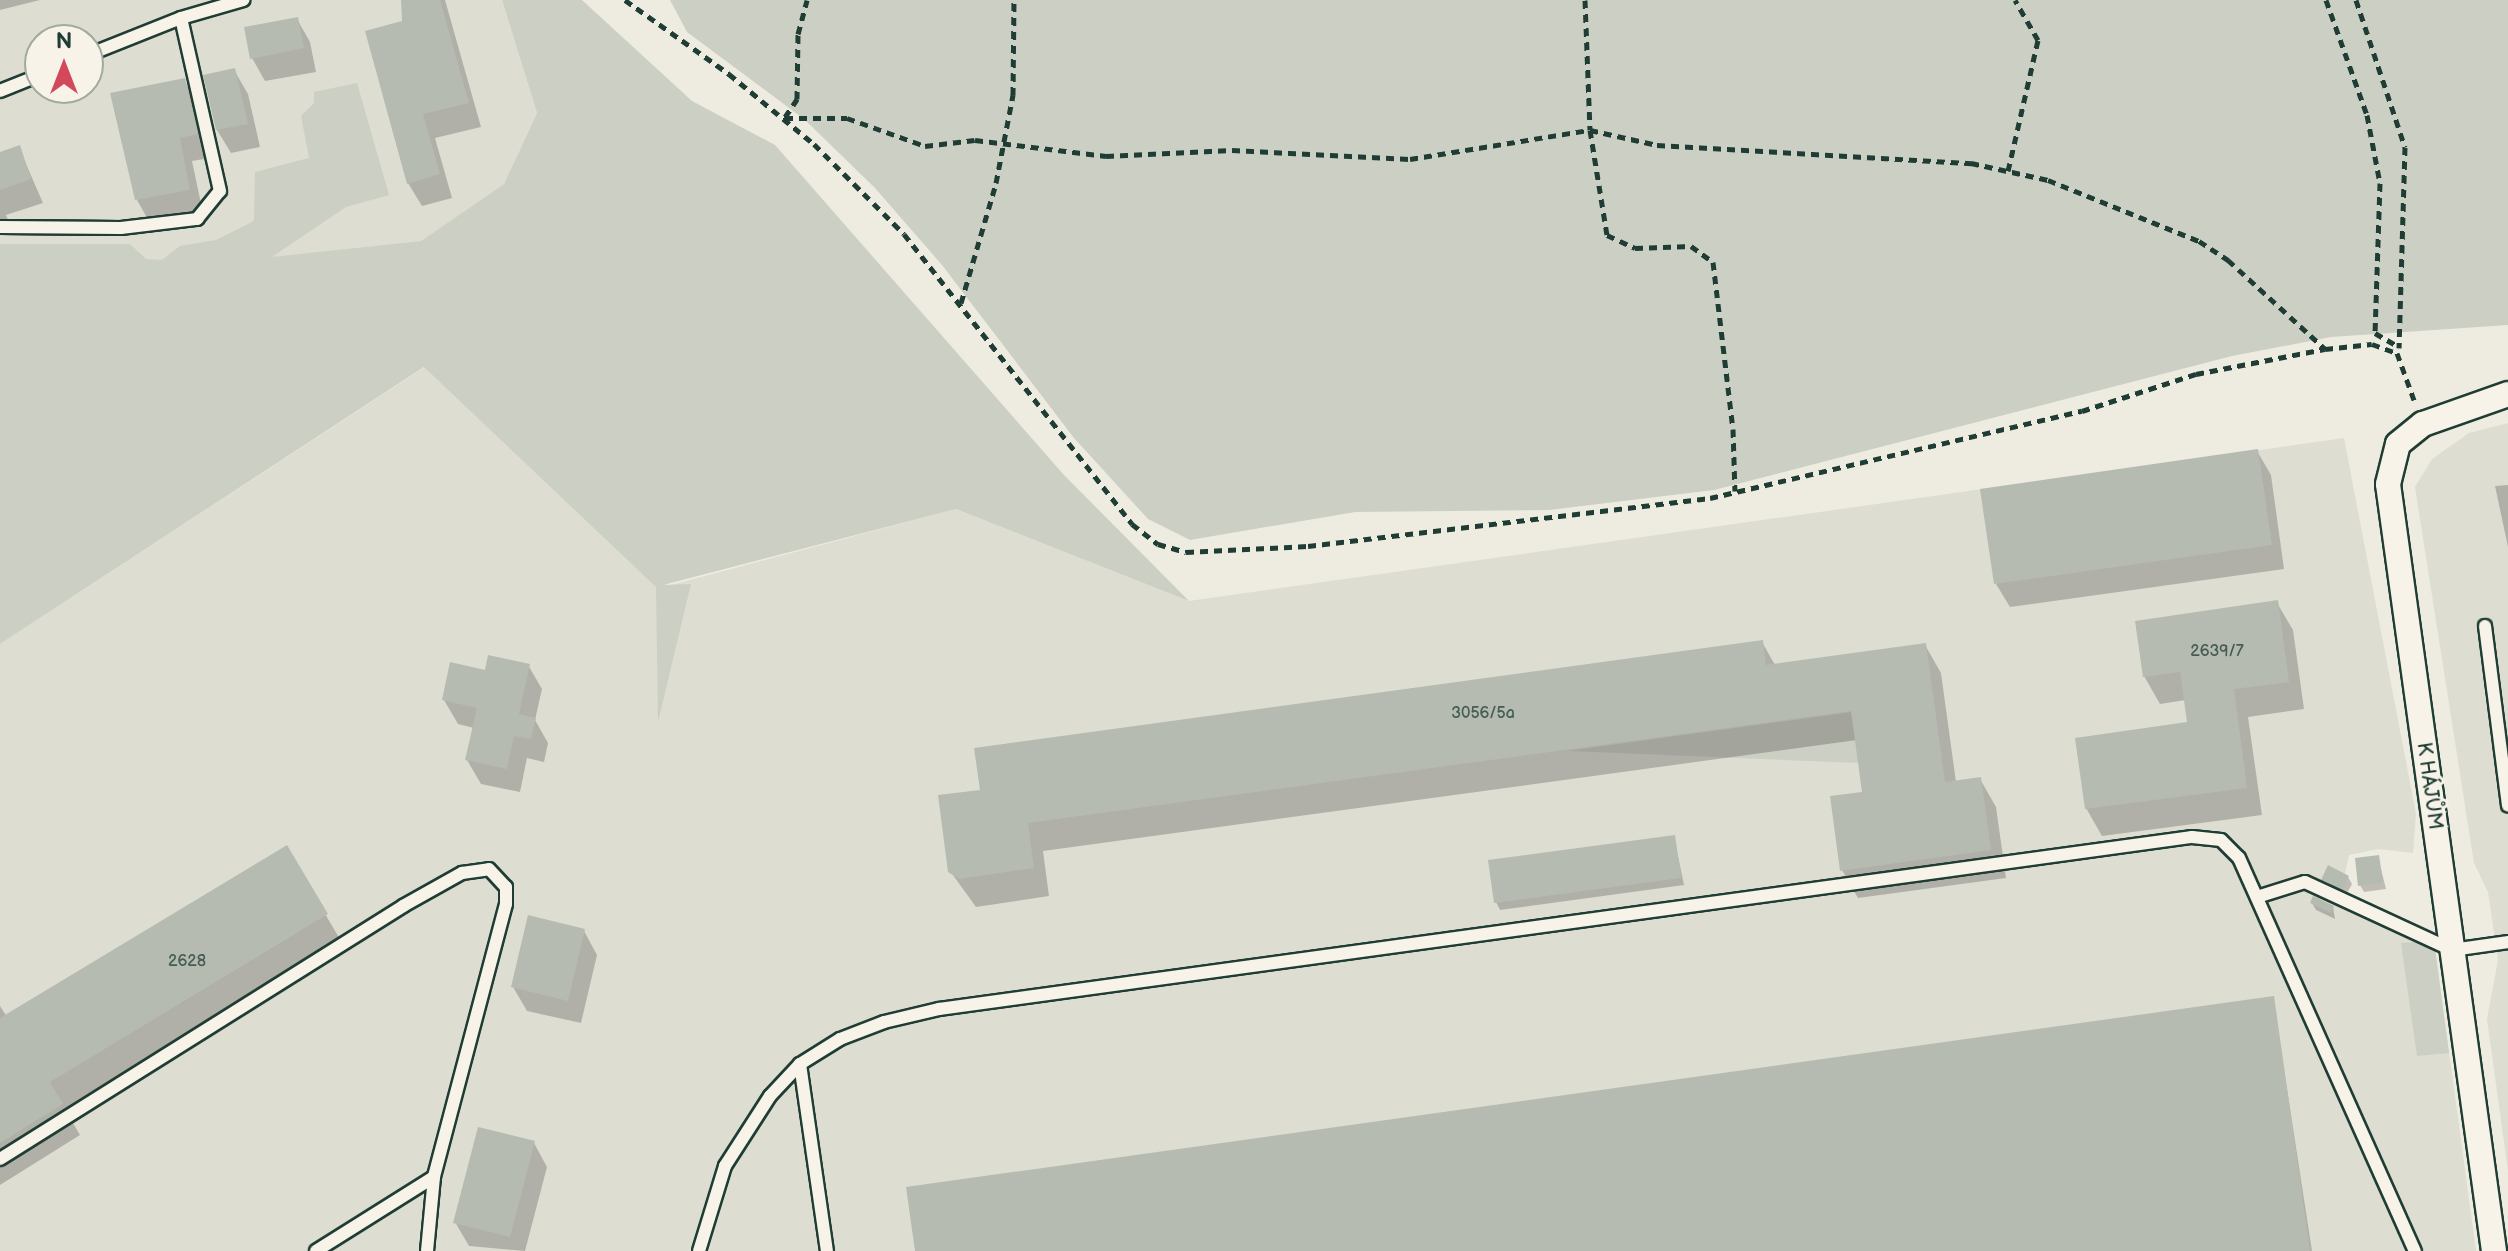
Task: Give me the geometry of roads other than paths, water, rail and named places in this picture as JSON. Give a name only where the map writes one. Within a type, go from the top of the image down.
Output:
[{"type":"street","name":"K HÁJŮM","points":[[2494,1251],[2388,484],[2398,444],[2423,424],[2508,394]]},
{"type":"lane","points":[[104,49],[181,18],[243,0]]},
{"type":"lane","points":[[0,227],[121,228],[197,219],[220,191],[181,18]]},
{"type":"lane","points":[[0,91],[24,81]]},
{"type":"lane","points":[[2485,626],[2508,806]]},
{"type":"lane","points":[[699,1251],[719,1181],[745,1128],[800,1064],[840,1039],[939,1009],[2192,837],[2221,840],[2231,847],[2257,897],[2415,1251]]},
{"type":"lane","points":[[0,1159],[403,906],[476,867],[499,876],[506,887],[506,904],[434,1177],[427,1251]]},
{"type":"lane","points":[[2257,897],[2297,882],[2312,884],[2452,950],[2508,942]]},
{"type":"lane","points":[[800,1064],[827,1251]]},
{"type":"lane","points":[[316,1251],[434,1177]]}]
